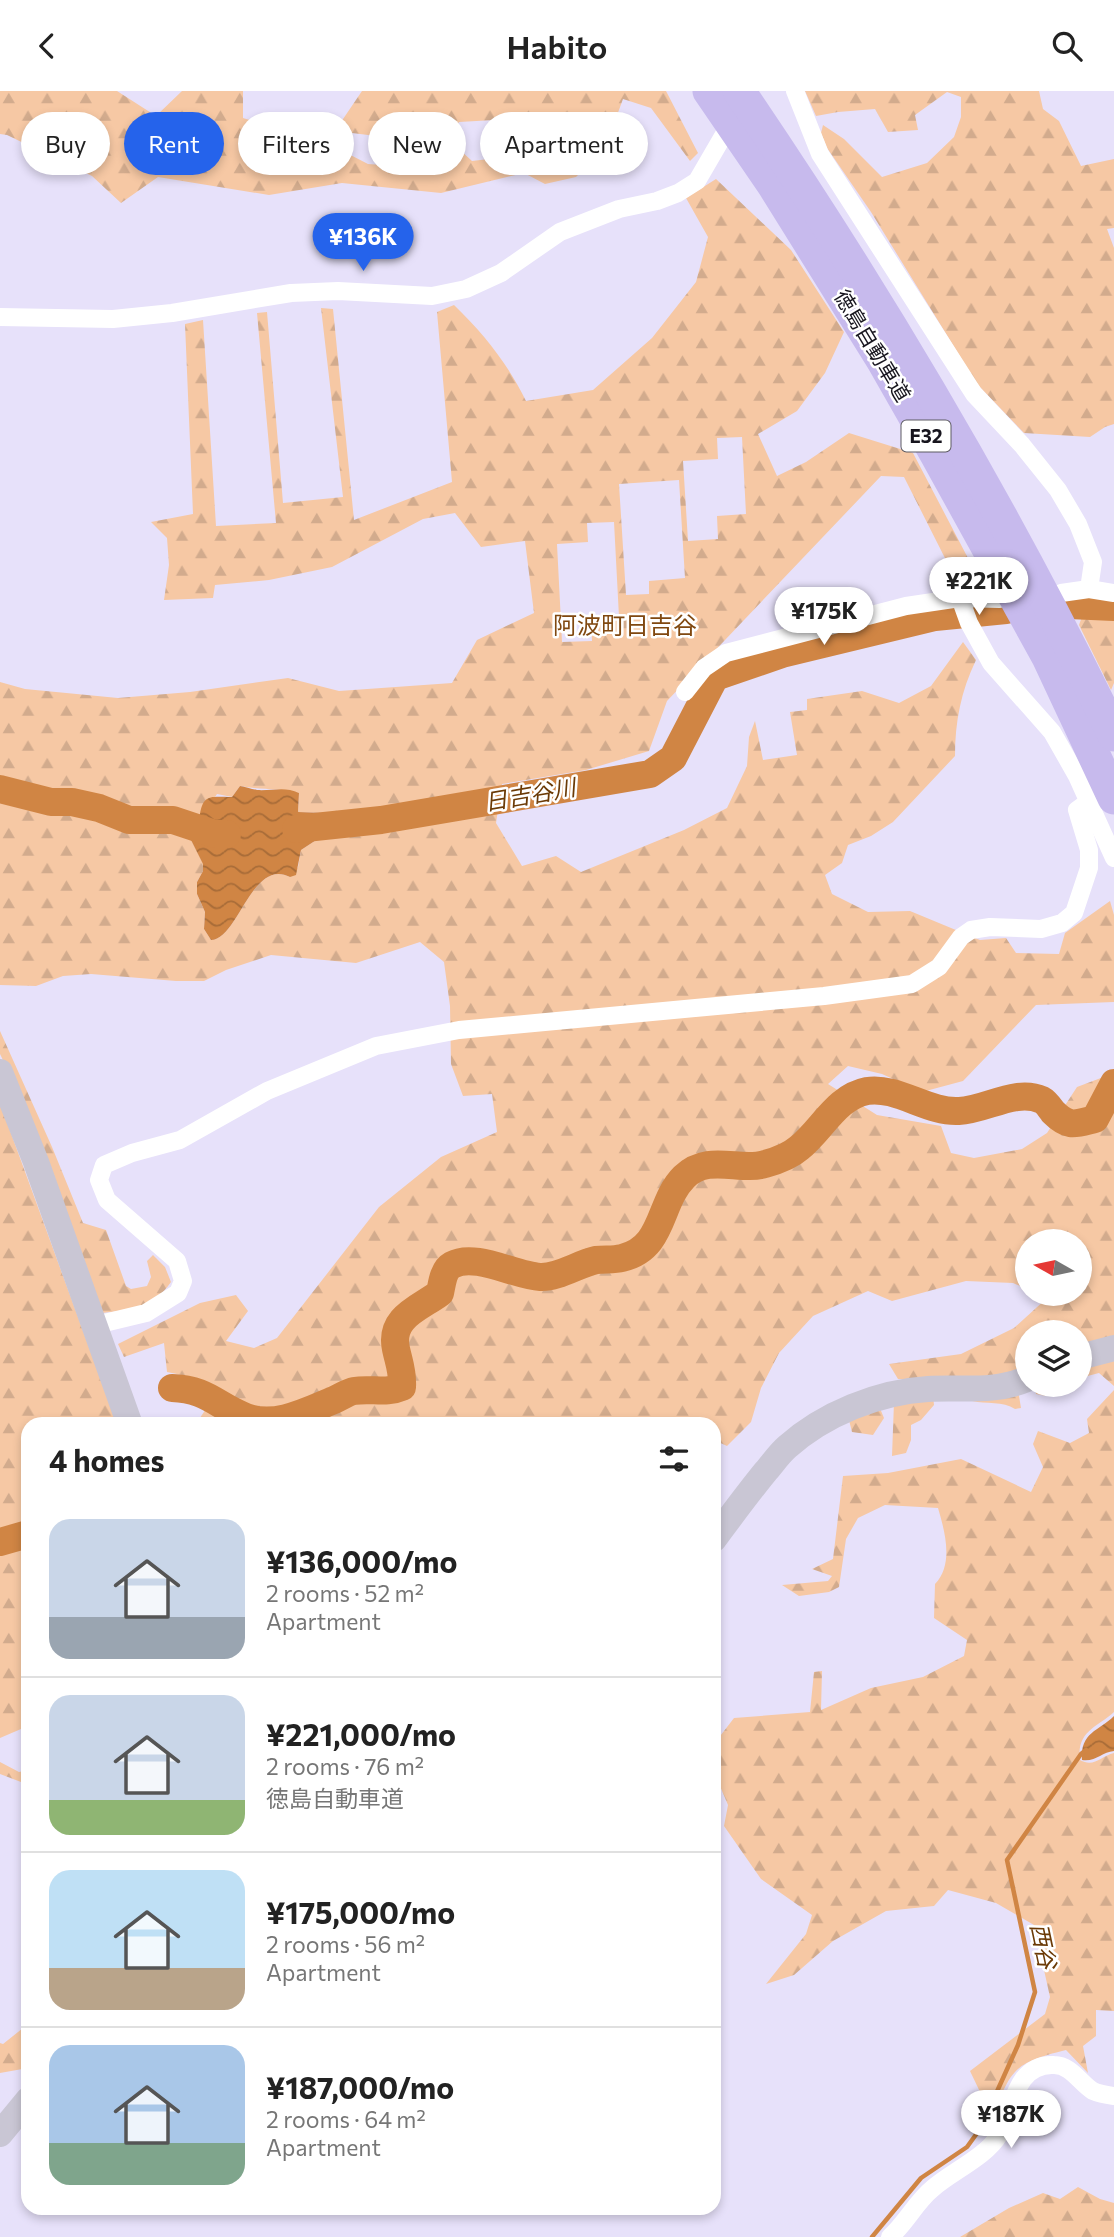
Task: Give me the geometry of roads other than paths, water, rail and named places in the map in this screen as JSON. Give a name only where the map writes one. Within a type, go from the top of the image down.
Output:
[{"type":"highway","name":"徳島自動車道","points":[[709,91],[774,186],[883,361],[936,454],[1048,657],[1101,800]]},
{"type":"highway","name":"徳島自動車道","points":[[739,91],[802,184],[902,342],[970,459],[1071,646],[1114,735]]},
{"type":"street","points":[[0,317],[113,319],[172,313],[291,293],[338,291],[432,296],[467,289],[501,273],[560,232],[619,209],[657,201],[678,193],[697,181],[750,91]]},
{"type":"street","points":[[795,91],[820,154],[974,394],[1022,445],[1058,490],[1078,524],[1093,562],[1089,589]]},
{"type":"street","points":[[1061,593],[1089,589],[1114,593]]},
{"type":"street","points":[[685,692],[705,668],[726,653],[906,606],[1000,599]]},
{"type":"street","points":[[961,602],[991,663],[1052,732],[1077,776],[1101,800],[1114,859]]},
{"type":"street","points":[[96,1325],[146,1313],[178,1293],[183,1281],[177,1261],[107,1200],[99,1180],[104,1165],[132,1153],[180,1140],[267,1091],[376,1046],[459,1030],[824,996],[912,984],[939,967],[961,937],[971,930],[990,927],[1041,929],[1062,923],[1074,913],[1089,868],[1089,850],[1077,810],[1101,800]]},
{"type":"street","points":[[0,1072],[96,1325],[127,1417]]},
{"type":"street","points":[[1092,1354],[1114,1348]]},
{"type":"street","points":[[721,1529],[787,1447],[830,1417],[884,1396],[927,1389],[984,1390],[1015,1384]]},
{"type":"street","points":[[890,2237],[903,2225],[930,2190],[990,2146],[999,2135],[1013,2095],[1024,2078],[1039,2067],[1054,2065],[1066,2068],[1091,2089],[1114,2096]]},
{"type":"street","points":[[0,2134],[21,2108]]},
{"type":"water","points":[[240,786],[299,793],[298,812],[327,813],[332,818],[330,831],[301,850],[296,875],[290,877],[277,874],[265,878],[255,888],[229,927],[221,936],[211,940],[204,929],[205,912],[197,894],[197,882],[203,871],[203,864],[185,828],[199,821],[205,801],[212,797],[232,797]]},
{"type":"water","points":[[1114,1716],[1114,1751],[1091,1760],[1082,1760],[1087,1738]]},
{"type":"waterway","name":"日吉谷川","points":[[1069,605],[1114,607]]},
{"type":"waterway","name":"日吉谷川","points":[[296,829],[381,820],[650,774],[673,758],[715,677],[782,654],[935,617],[1006,610]]},
{"type":"waterway","name":"日吉谷川","points":[[0,789],[51,802],[72,802],[99,808],[129,820],[173,820],[215,834],[227,834]]},
{"type":"waterway","points":[[287,1417],[352,1392],[384,1391],[402,1387],[395,1338],[397,1329],[415,1309],[440,1293],[445,1274],[452,1265],[472,1261],[530,1276],[547,1277],[596,1260],[619,1259],[636,1253],[654,1235],[669,1199],[684,1177],[693,1170],[714,1164],[755,1166],[796,1151],[838,1107],[856,1094],[867,1091],[890,1092],[947,1111],[969,1110],[1011,1098],[1032,1097],[1043,1101],[1064,1121],[1072,1123],[1095,1119],[1114,1083]]},
{"type":"waterway","points":[[172,1388],[194,1391],[246,1417]]},
{"type":"waterway","points":[[0,1542],[21,1536]]},
{"type":"waterway","name":"西谷","points":[[872,2237],[921,2178],[967,2147],[980,2129],[1018,2045],[1035,1992],[1007,1860],[1086,1750]]},
{"type":"district","name":"阿波町日吉谷","points":[[625,626]]}]
